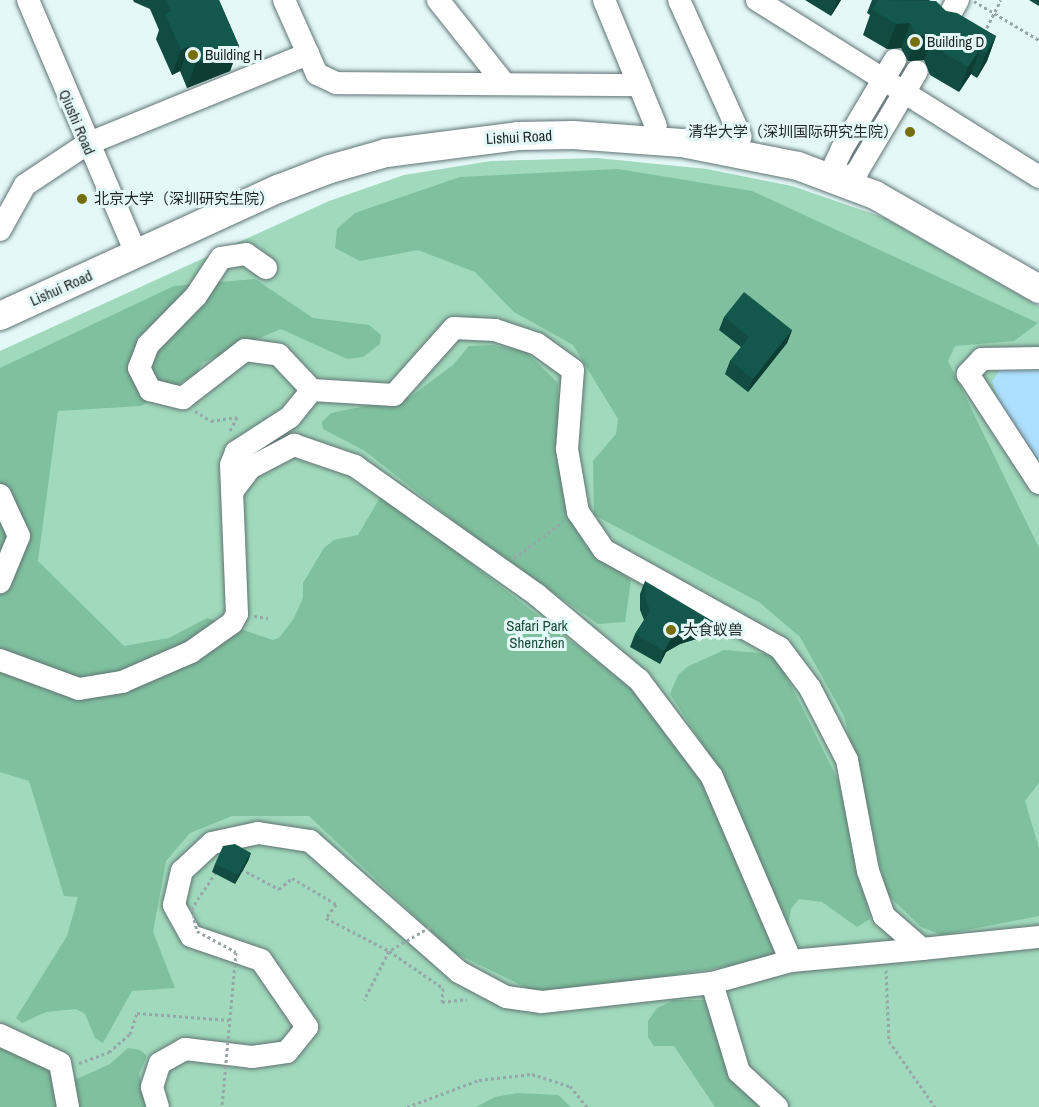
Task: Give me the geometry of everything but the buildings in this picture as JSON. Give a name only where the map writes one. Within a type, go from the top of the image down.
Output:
[{"type":"main road","name":"Lishui Road","points":[[0,300],[272,178],[382,141],[519,124],[656,126],[741,137],[844,172],[883,182],[1039,273]]},
{"type":"main road","name":"Lishui Road","points":[[0,316],[278,189],[386,153],[449,142],[573,135],[682,143],[798,166],[844,172],[875,195],[1039,289]]},
{"type":"street","name":"Qiushi Road","points":[[28,0],[87,144],[131,242]]},
{"type":"street","points":[[284,0],[317,74],[336,83],[503,82],[639,85]]},
{"type":"street","points":[[438,0],[503,82]]},
{"type":"street","points":[[604,0],[656,126]]},
{"type":"street","points":[[679,0],[741,137]]},
{"type":"street","points":[[757,0],[1039,177]]},
{"type":"street","points":[[944,25],[958,0]]},
{"type":"street","points":[[0,230],[25,185],[87,144],[308,54]]},
{"type":"street","points":[[844,172],[884,79],[895,60]]},
{"type":"street","points":[[844,172],[917,71]]},
{"type":"street","points":[[266,268],[246,254],[220,258],[196,296],[148,345],[139,368],[150,390],[183,398],[245,350],[279,355],[312,390],[394,395],[470,311]]},
{"type":"street","points":[[454,328],[495,330],[537,344],[573,370],[567,449],[578,512],[604,550],[780,648],[810,688],[847,760],[868,871],[884,916],[922,949]]},
{"type":"street","points":[[1039,358],[982,359],[969,374],[1039,483]]},
{"type":"street","points":[[0,660],[79,689],[122,682],[191,652],[232,623],[237,615],[233,587],[235,488],[231,465],[236,452],[290,417],[312,390]]},
{"type":"street","points":[[235,488],[250,468],[294,445],[356,466],[500,569],[639,680],[712,777],[791,961]]},
{"type":"street","points":[[0,495],[19,536],[0,582]]},
{"type":"street","points":[[158,1107],[152,1087],[160,1063],[185,1049],[252,1057],[286,1052],[307,1027],[261,960],[191,936],[174,905],[182,871],[212,843],[258,833],[310,841],[459,972],[506,997],[542,1002],[712,983],[791,961],[1039,937]]},
{"type":"street","points":[[712,983],[740,1072],[777,1107]]},
{"type":"street","points":[[0,1035],[60,1063],[68,1107]]},
{"type":"path","points":[[973,0],[1039,40]]},
{"type":"path","points":[[978,43],[1002,0]]},
{"type":"path","points":[[183,398],[211,421],[237,417],[223,447],[231,465]]},
{"type":"path","points":[[500,569],[578,512]]},
{"type":"path","points":[[236,867],[279,890],[292,878],[336,904],[326,918],[389,951],[443,988],[442,1002]]},
{"type":"path","points":[[222,1107],[236,952],[196,931],[192,908],[216,872],[223,868]]},
{"type":"path","points":[[364,1000],[389,951],[430,927]]},
{"type":"path","points":[[885,951],[889,1041],[935,1107]]},
{"type":"path","points":[[60,1063],[81,1063],[109,1052],[130,1034],[137,1013],[229,1020]]},
{"type":"path","points":[[407,1107],[479,1080],[532,1074],[570,1086],[587,1107]]},
{"type":"green space","name":"Safari Park Shenzhen","points":[[597,158],[707,169],[792,186],[885,218],[1039,306],[1039,1107],[0,1107],[0,351],[329,201],[404,175],[491,161]]},
{"type":"green space","points":[[618,169],[752,191],[1038,323],[1014,341],[955,346],[948,361],[1039,548],[1039,783],[1025,801],[1039,848],[1039,916],[942,935],[921,927],[887,894],[844,716],[800,637],[759,602],[594,515],[593,461],[616,434],[618,419],[573,345],[514,312],[475,272],[418,250],[360,261],[335,248],[337,229],[355,213],[460,177]]},
{"type":"green space","points":[[255,279],[313,318],[369,325],[381,335],[380,344],[363,357],[347,359],[281,329],[202,363],[197,373],[141,406],[58,411],[38,561],[124,646],[169,638],[207,618],[273,640],[279,638],[294,618],[303,598],[303,583],[324,548],[334,540],[358,535],[382,494],[645,699],[713,798],[773,943],[774,959],[592,988],[535,992],[453,952],[309,816],[232,816],[190,833],[166,861],[153,932],[175,988],[132,991],[103,1043],[95,1038],[85,1014],[76,1009],[46,1012],[22,1023],[16,1018],[67,936],[78,897],[64,896],[29,781],[0,772],[0,368],[174,286]]},
{"type":"green space","points":[[492,345],[525,351],[558,383],[559,460],[584,544],[631,580],[625,622],[598,624],[470,534],[365,451],[323,429],[322,422],[331,413],[410,397],[453,365],[469,346]]},
{"type":"green space","points":[[724,650],[769,654],[779,661],[839,782],[870,919],[857,927],[822,902],[799,899],[791,909],[787,930],[713,760],[670,694],[678,675],[687,667]]},
{"type":"green space","points":[[674,1000],[705,1000],[736,1085],[761,1107],[715,1107],[674,1046],[654,1046],[648,1037],[648,1021],[657,1008]]},
{"type":"green space","points":[[0,1045],[77,1079],[110,1064],[128,1048],[140,1050],[147,1056],[139,1074],[147,1107],[0,1107]]},
{"type":"green space","points":[[517,1093],[558,1095],[571,1107],[476,1107],[495,1097]]},
{"type":"water","points":[[1002,367],[1039,368],[1039,461],[999,402],[992,381]]},
{"type":"place","name":"Building D","points":[[915,42]]},
{"type":"place","name":"Building H","points":[[193,55]]},
{"type":"place","name":"清华大学（深圳国际研究生院）","points":[[910,132]]},
{"type":"place","name":"北京大学（深圳研究生院）","points":[[82,199]]},
{"type":"place","name":"大食蚁兽","points":[[671,630]]}]
